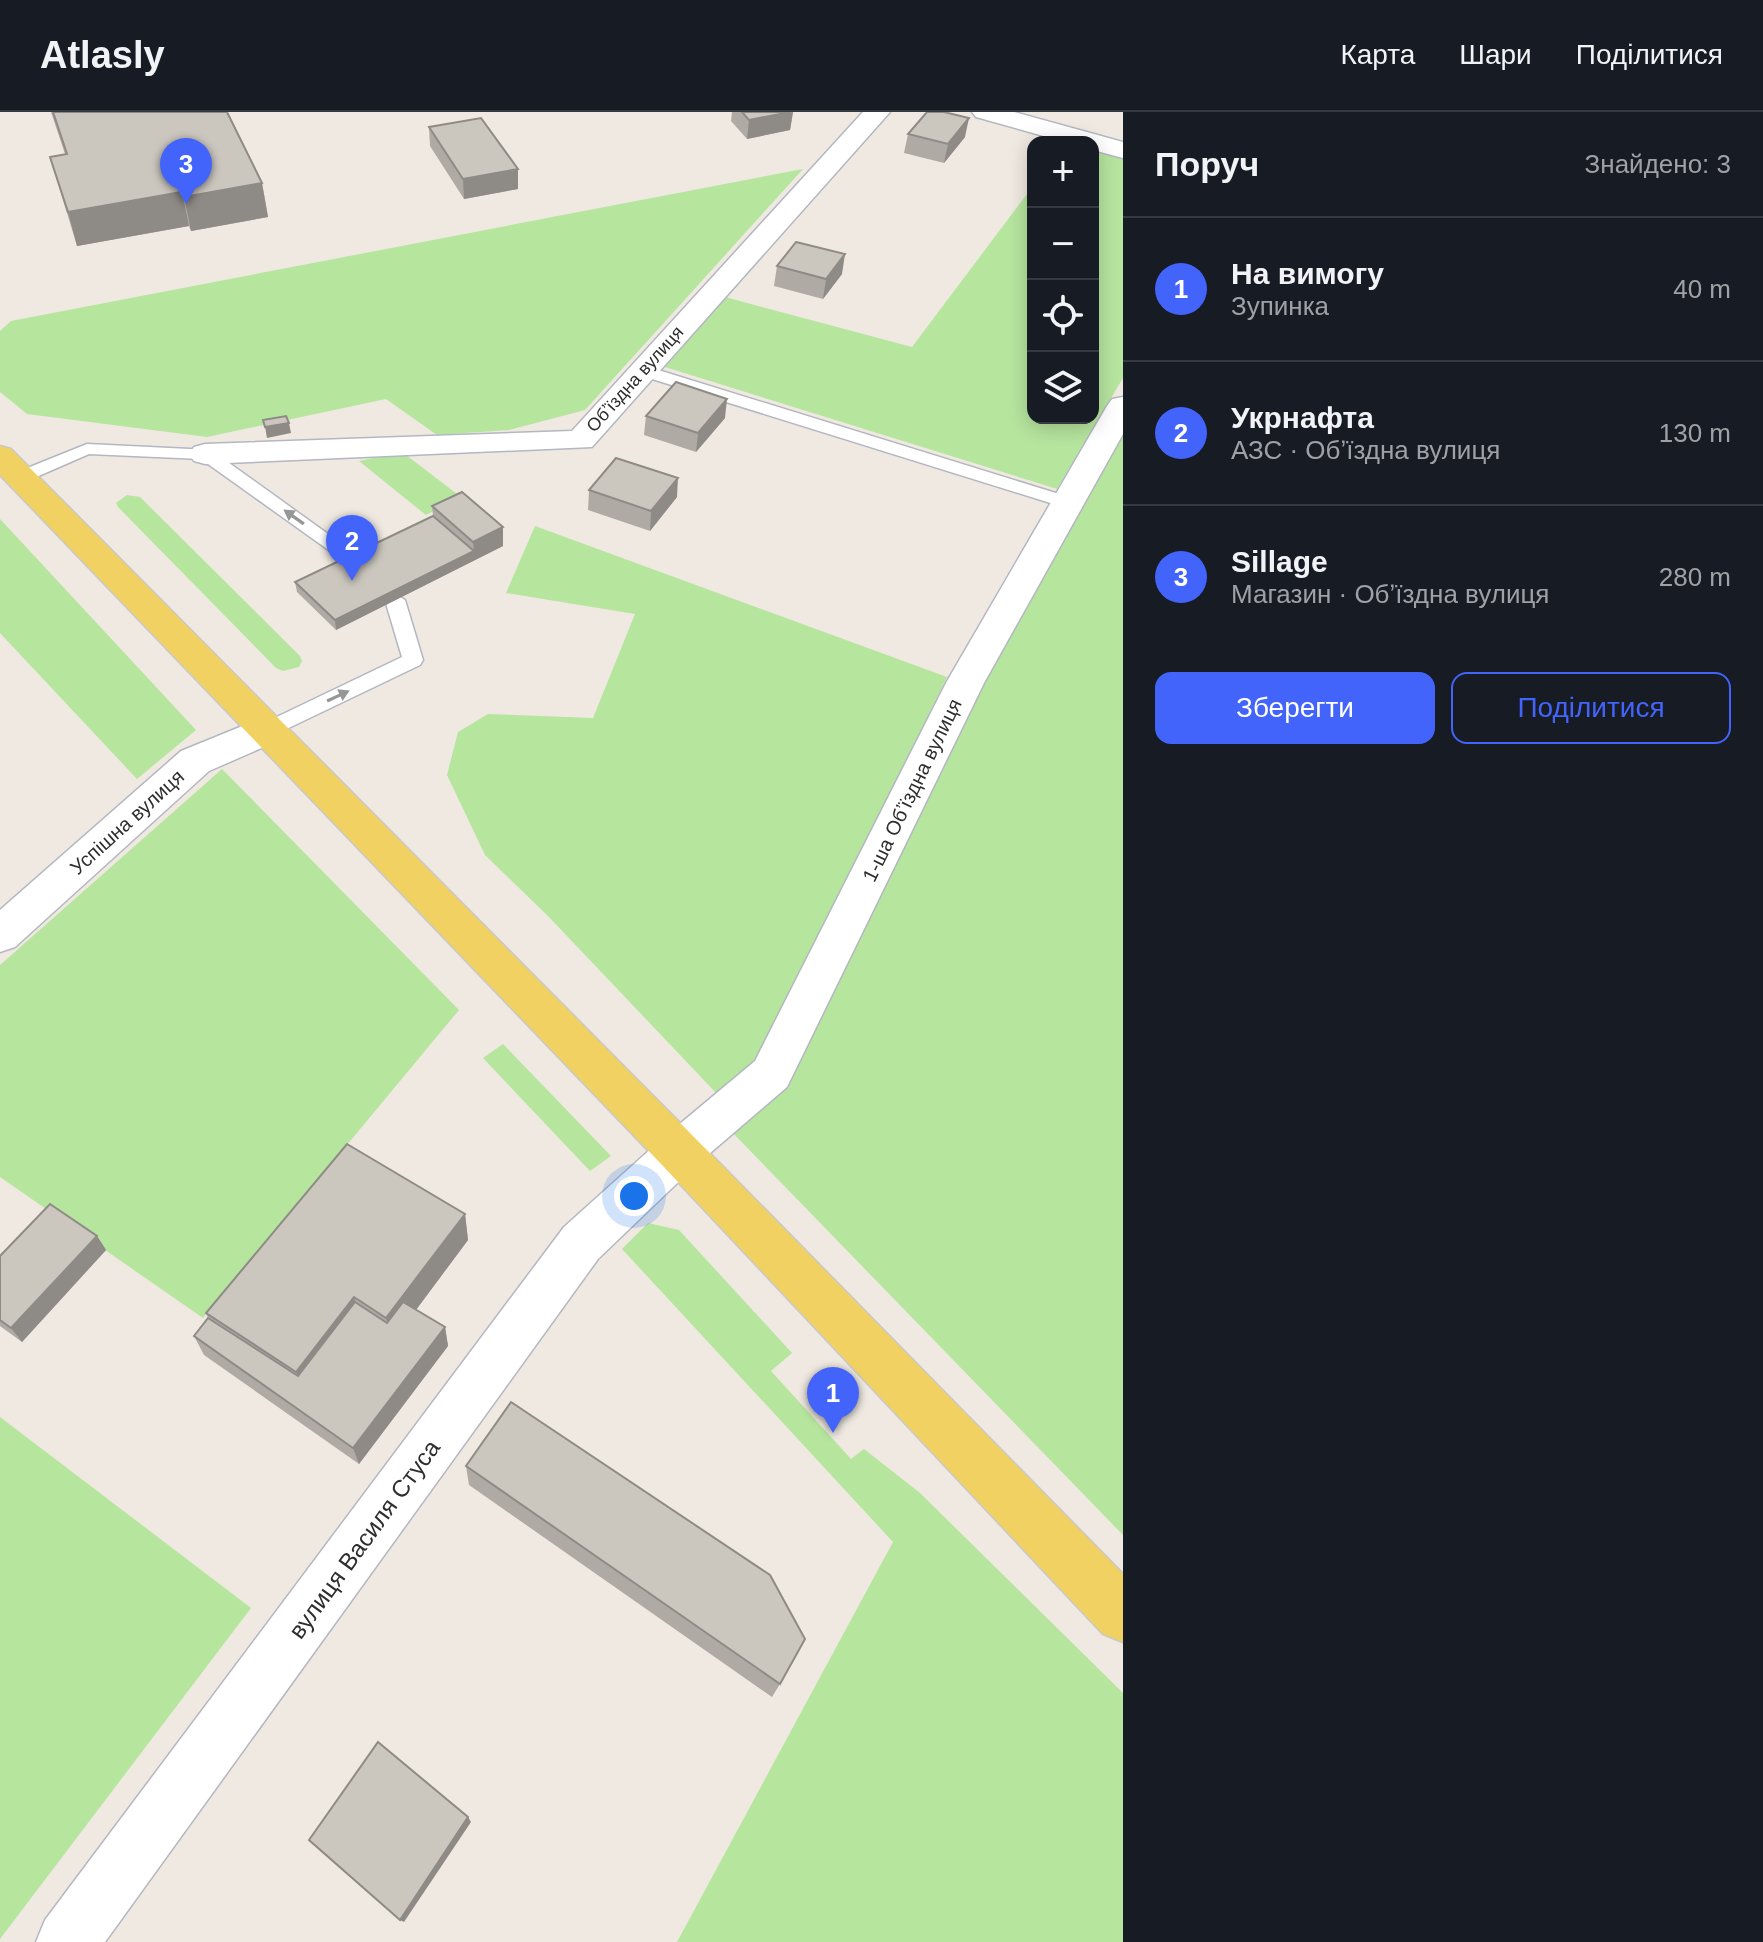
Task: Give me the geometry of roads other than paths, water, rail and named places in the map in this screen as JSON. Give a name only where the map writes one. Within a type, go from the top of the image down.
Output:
[{"type":"main road","points":[[10,466],[679,1152],[1123,1614]]},
{"type":"street","name":"Обʼїздна вулиця","points":[[205,454],[581,440],[877,112]]},
{"type":"street","points":[[985,112],[1123,150]]},
{"type":"street","name":"1-ша Обʼїздна вулиця","points":[[679,1152],[771,1074],[965,683],[1123,406]]},
{"type":"street","name":"Успішна вулиця","points":[[0,935],[195,761],[267,730]]},
{"type":"street","name":"вулиця Василя Стуса","points":[[67,1942],[581,1243],[679,1152]]},
{"type":"lane","points":[[642,370],[1066,502]]},
{"type":"lane","points":[[10,466],[87,449],[205,454],[358,562]]},
{"type":"lane","points":[[267,730],[413,660],[395,600]]},
{"type":"place","name":"Sillage","points":[[186,204]]},
{"type":"place","name":"Укрнафта","points":[[352,581]]},
{"type":"place","name":"На вимогу","points":[[833,1433]]}]
